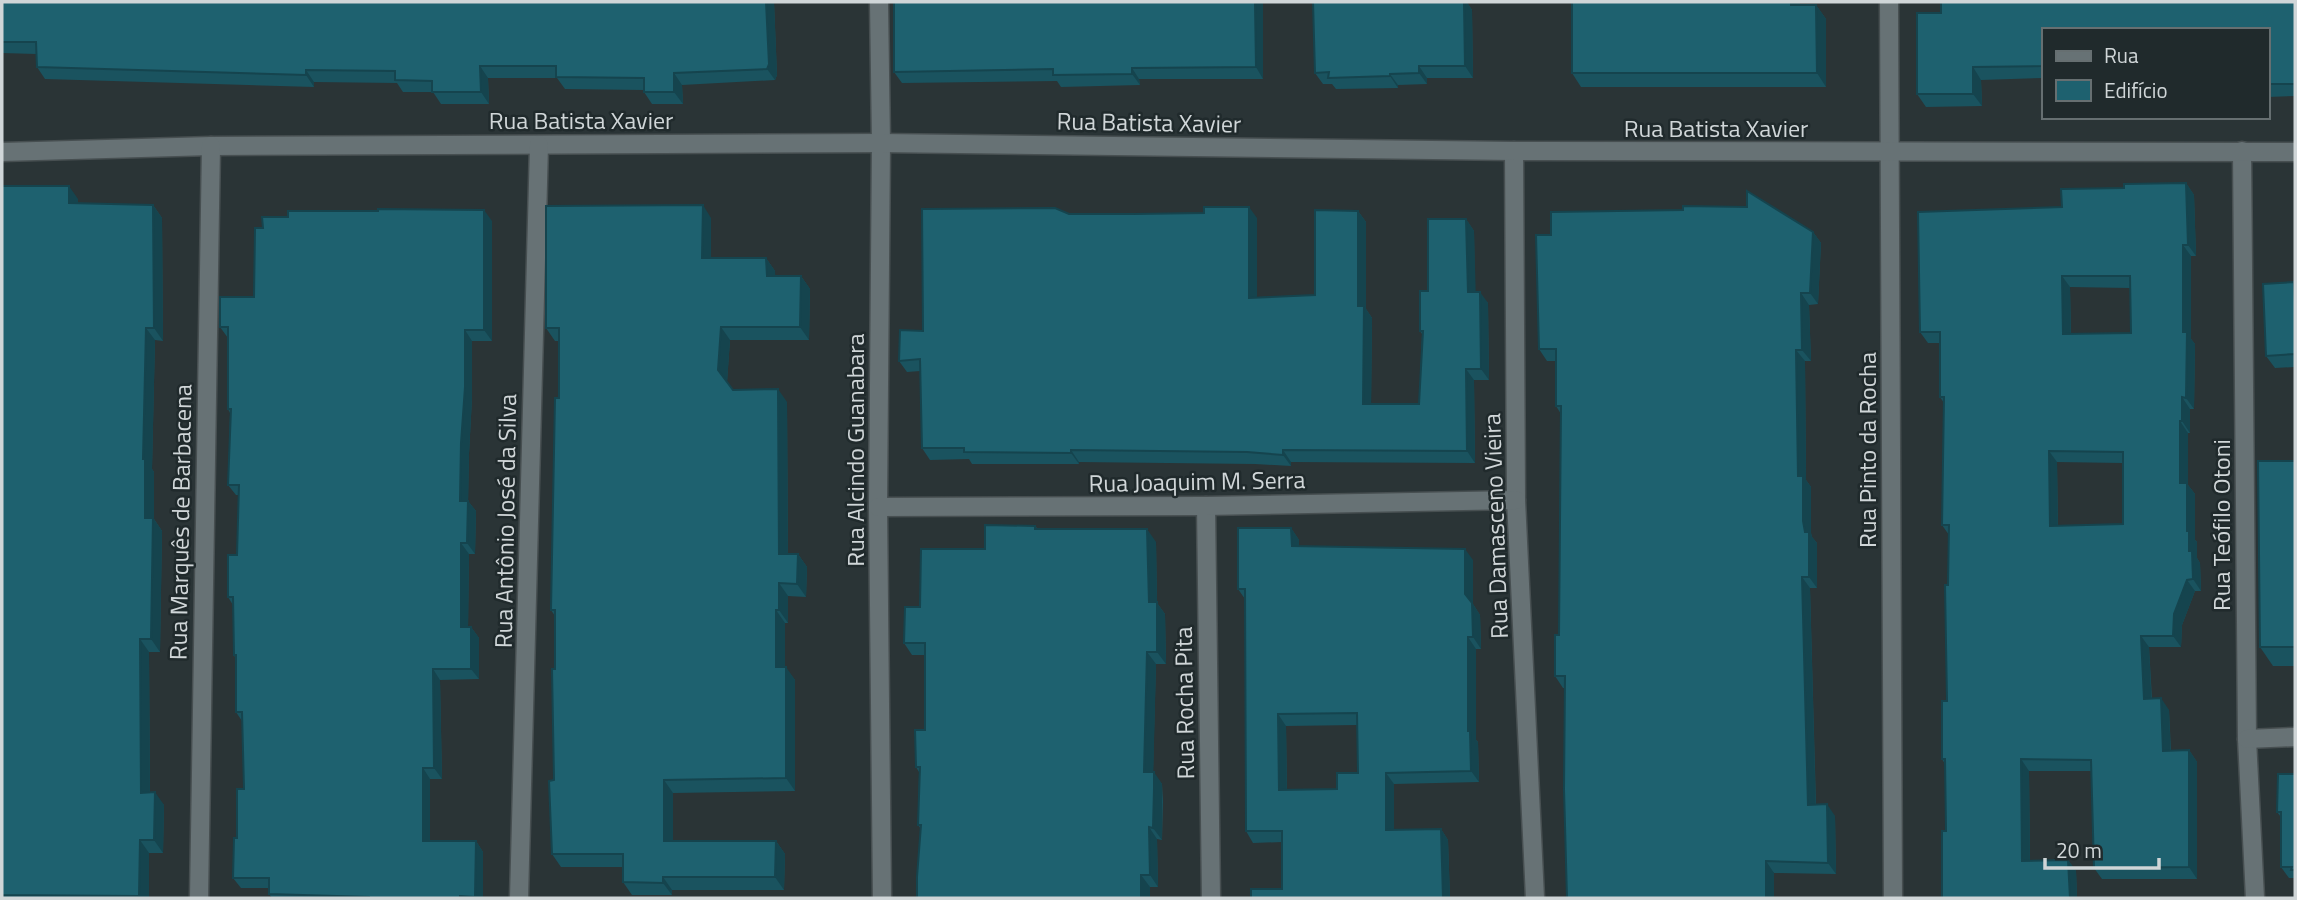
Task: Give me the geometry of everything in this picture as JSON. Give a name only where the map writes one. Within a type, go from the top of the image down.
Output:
[{"type":"street","name":"Rua Alcindo Guanabara","points":[[879,2],[881,143],[878,507],[882,898]]},
{"type":"street","name":"Rua Pinto da Rocha","points":[[1889,2],[1893,898]]},
{"type":"street","name":"Rua Batista Xavier","points":[[2,152],[211,146],[881,143],[1514,151],[2295,152]]},
{"type":"street","name":"Rua Antônio José da Silva","points":[[519,898],[539,145]]},
{"type":"street","name":"Rua Marquês de Barbacena","points":[[199,898],[211,146]]},
{"type":"street","name":"Rua Damasceno Vieira","points":[[1514,151],[1516,500],[1535,898]]},
{"type":"street","name":"Rua Teófilo Otoni","points":[[2242,151],[2247,739],[2255,898]]},
{"type":"street","name":"Rua Joaquim M. Serra","points":[[878,507],[1206,506],[1516,500]]},
{"type":"street","name":"Rua Rocha Pita","points":[[1206,506],[1211,898]]},
{"type":"street","points":[[2247,739],[2295,737]]},
{"type":"building","points":[[2,2],[766,2],[769,64],[767,69],[674,73],[674,92],[644,92],[644,78],[556,77],[556,66],[480,66],[481,92],[432,92],[432,81],[395,80],[395,71],[306,70],[306,75],[37,67],[36,42],[2,42]]},
{"type":"building","points":[[894,2],[1255,2],[1256,67],[1132,68],[1132,74],[1053,75],[1053,69],[894,72]]},
{"type":"building","points":[[1313,2],[1464,2],[1465,66],[1419,66],[1419,73],[1390,76],[1328,78],[1329,72],[1315,73]]},
{"type":"building","points":[[1572,2],[1791,2],[1791,5],[1816,5],[1817,73],[1572,73]]},
{"type":"building","points":[[1941,2],[2295,2],[2295,84],[2269,84],[2269,28],[2042,28],[2042,66],[1973,67],[1973,94],[1917,94],[1917,13],[1941,13]]},
{"type":"building","points":[[2186,183],[2188,245],[2183,245],[2183,332],[2187,332],[2186,398],[2182,397],[2180,421],[2180,483],[2187,483],[2187,531],[2189,551],[2192,551],[2193,579],[2187,580],[2174,614],[2173,636],[2141,636],[2144,699],[2161,698],[2163,751],[2189,750],[2189,867],[2094,868],[2091,760],[2021,759],[2022,861],[2068,860],[2070,898],[1942,898],[1942,831],[1946,831],[1942,701],[1947,701],[1945,585],[1948,585],[1949,525],[1942,525],[1944,397],[1940,397],[1940,332],[1920,332],[1918,212],[2062,207],[2061,189],[2124,188],[2124,184]],"holes":[[[2062,276],[2130,276],[2131,333],[2063,334]],[[2049,451],[2123,452],[2123,524],[2050,526]]]},
{"type":"building","points":[[2,186],[69,186],[69,203],[153,205],[154,328],[146,328],[143,459],[145,518],[153,518],[151,639],[140,639],[141,793],[155,792],[154,840],[140,840],[139,896],[2,895]]},
{"type":"building","points":[[1747,191],[1813,232],[1810,293],[1801,293],[1802,350],[1796,350],[1798,476],[1803,476],[1803,521],[1805,532],[1809,532],[1809,577],[1802,577],[1808,805],[1827,804],[1828,863],[1766,861],[1766,898],[1567,898],[1565,676],[1555,676],[1555,635],[1559,635],[1561,406],[1556,406],[1556,349],[1539,349],[1536,235],[1551,235],[1551,212],[1683,210],[1683,206],[1747,207]]},
{"type":"building","points":[[703,205],[702,258],[766,258],[767,276],[801,276],[800,327],[721,327],[718,370],[733,390],[778,389],[779,554],[798,554],[797,584],[779,583],[779,610],[776,610],[776,667],[786,667],[786,778],[664,780],[664,841],[776,841],[775,877],[663,877],[663,883],[623,882],[623,854],[552,854],[549,781],[554,780],[552,669],[555,669],[555,610],[551,610],[559,328],[546,328],[546,206]]},
{"type":"building","points":[[1204,207],[1249,207],[1249,298],[1315,295],[1315,210],[1358,211],[1358,306],[1364,306],[1363,404],[1419,404],[1423,331],[1420,331],[1420,291],[1428,291],[1428,219],[1466,219],[1468,292],[1480,292],[1481,369],[1466,369],[1467,451],[1283,450],[1283,455],[1247,452],[1071,450],[1071,453],[964,452],[964,448],[922,448],[920,359],[899,361],[900,330],[923,331],[922,209],[1055,208],[1069,214],[1134,214],[1204,213]]},
{"type":"building","points":[[484,210],[484,330],[465,330],[461,443],[460,501],[468,501],[467,543],[461,543],[461,627],[471,627],[471,669],[433,669],[434,768],[423,768],[423,841],[476,841],[475,897],[369,898],[269,894],[269,878],[233,878],[234,838],[237,838],[237,789],[244,789],[242,712],[236,712],[236,655],[233,597],[228,597],[228,555],[237,555],[239,485],[228,485],[231,409],[228,409],[228,327],[220,327],[220,297],[254,297],[255,228],[263,228],[262,217],[288,217],[288,211]]},
{"type":"building","points":[[2294,282],[2295,354],[2266,356],[2263,284]]},
{"type":"building","points":[[2258,461],[2295,461],[2295,647],[2260,647]]},
{"type":"building","points":[[985,525],[1035,526],[1035,529],[1147,529],[1149,602],[1157,602],[1157,652],[1147,652],[1144,772],[1154,772],[1154,789],[1153,828],[1149,827],[1150,875],[1141,875],[1141,898],[917,898],[921,825],[918,825],[920,767],[916,767],[915,730],[925,730],[925,643],[904,643],[905,607],[920,607],[921,549],[985,549]]},
{"type":"building","points":[[1238,528],[1291,528],[1292,546],[1465,549],[1465,594],[1472,603],[1473,637],[1468,637],[1468,731],[1471,771],[1386,773],[1386,830],[1441,829],[1443,898],[1251,898],[1251,889],[1282,889],[1282,831],[1246,831],[1245,589],[1238,589]],"holes":[[[1357,713],[1358,773],[1337,773],[1337,789],[1279,790],[1278,714]]]},
{"type":"building","points":[[2278,774],[2295,774],[2295,870],[2291,870],[2292,867],[2281,867],[2281,812],[2277,812]]}]
